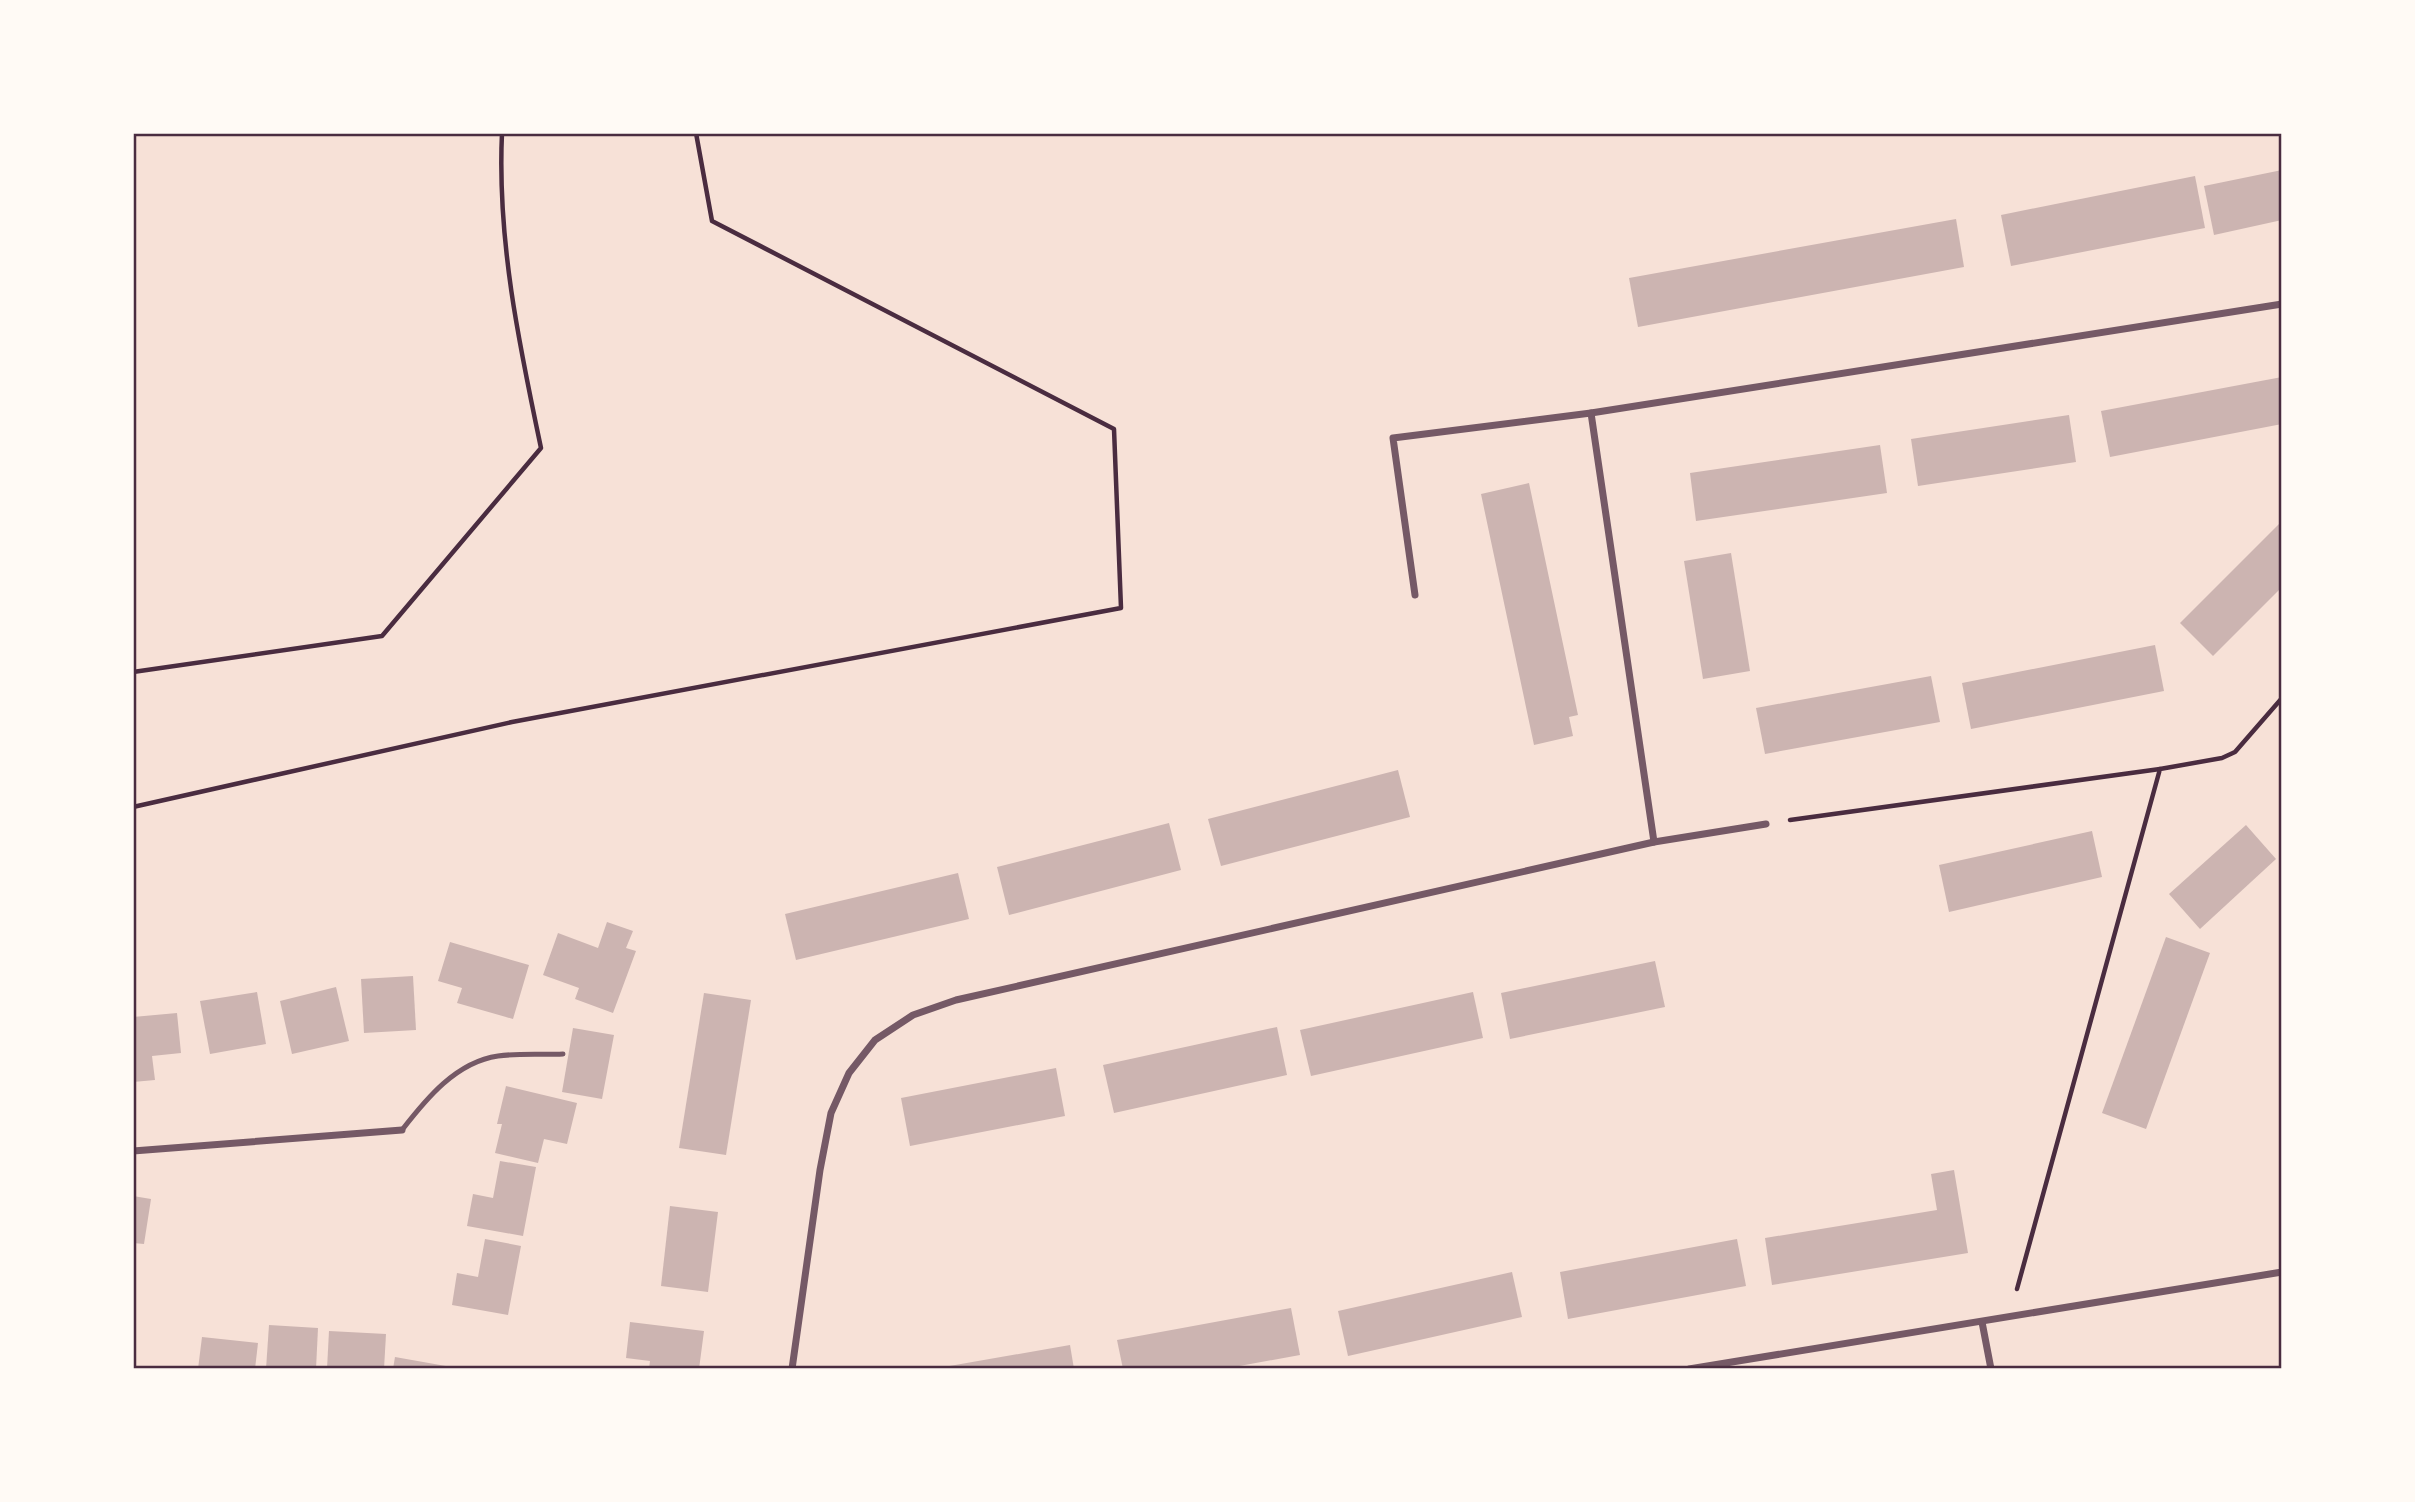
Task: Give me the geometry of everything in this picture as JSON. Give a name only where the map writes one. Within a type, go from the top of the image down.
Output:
[{"type":"street","points":[[1415,595],[1393,439],[1591,413],[2282,303]]},
{"type":"street","points":[[1591,413],[1654,842]]},
{"type":"street","points":[[792,1369],[820,1170],[831,1113],[849,1073],[875,1040],[913,1015],[956,1000],[1654,842],[1766,824]]},
{"type":"street","points":[[133,1151],[402,1130]]},
{"type":"street","points":[[1689,1369],[2282,1272]]},
{"type":"street","points":[[1982,1322],[1992,1369]]},
{"type":"lane","points":[[402,1130],[429,1094],[464,1069],[496,1056],[563,1054]]},
{"type":"path","points":[[133,672],[382,636],[541,448],[513,313],[500,177],[502,133]]},
{"type":"path","points":[[133,807],[512,722],[1121,608],[1114,429],[712,221],[695,133]]},
{"type":"path","points":[[1766,824],[2222,758],[2235,752],[2282,698]]},
{"type":"path","points":[[2009,1318],[2160,768]]},
{"type":"building","points":[[2282,170],[2282,220],[2214,235],[2204,186]]},
{"type":"building","points":[[2195,176],[2205,228],[2011,266],[2001,215]]},
{"type":"building","points":[[1956,219],[1964,267],[1638,327],[1629,278]]},
{"type":"building","points":[[2282,377],[2282,424],[2110,457],[2101,411]]},
{"type":"building","points":[[2069,415],[2076,462],[1918,486],[1911,439]]},
{"type":"building","points":[[1880,445],[1887,493],[1696,521],[1690,473]]},
{"type":"building","points":[[1529,483],[1578,715],[1569,717],[1573,736],[1534,745],[1481,494]]},
{"type":"building","points":[[2282,521],[2282,587],[2213,656],[2180,623]]},
{"type":"building","points":[[1731,553],[1750,671],[1703,679],[1684,561]]},
{"type":"building","points":[[2155,645],[2164,691],[1971,729],[1962,683]]},
{"type":"building","points":[[1931,676],[1940,722],[1765,754],[1756,708]]},
{"type":"building","points":[[1398,770],[1410,817],[1221,866],[1208,819]]},
{"type":"building","points":[[1169,823],[1181,870],[1009,915],[997,867]]},
{"type":"building","points":[[2246,825],[2276,859],[2200,929],[2169,894]]},
{"type":"building","points":[[2092,831],[2102,877],[1949,912],[1939,865]]},
{"type":"building","points":[[958,873],[969,919],[796,960],[785,914]]},
{"type":"building","points":[[607,922],[633,931],[626,948],[636,951],[613,1013],[575,999],[579,988],[543,975],[558,933],[598,948]]},
{"type":"building","points":[[2166,937],[2210,953],[2146,1129],[2102,1113]]},
{"type":"building","points":[[450,942],[529,965],[513,1019],[457,1003],[462,988],[438,981]]},
{"type":"building","points":[[1655,961],[1665,1007],[1510,1039],[1501,993]]},
{"type":"building","points":[[413,976],[416,1030],[364,1033],[361,979]]},
{"type":"building","points":[[336,987],[349,1041],[292,1054],[280,1001]]},
{"type":"building","points":[[257,992],[266,1044],[210,1054],[200,1001]]},
{"type":"building","points":[[1473,992],[1483,1038],[1311,1076],[1300,1030]]},
{"type":"building","points":[[704,993],[751,1000],[726,1155],[679,1148]]},
{"type":"building","points":[[177,1013],[181,1053],[152,1056],[155,1080],[133,1082],[133,1017]]},
{"type":"building","points":[[1277,1027],[1287,1075],[1114,1113],[1103,1065]]},
{"type":"building","points":[[573,1028],[614,1035],[602,1099],[562,1092]]},
{"type":"building","points":[[1056,1068],[1065,1116],[910,1146],[901,1098]]},
{"type":"building","points":[[506,1086],[577,1103],[567,1144],[544,1139],[538,1163],[495,1153],[502,1124],[497,1124]]},
{"type":"building","points":[[500,1161],[536,1167],[523,1236],[467,1226],[473,1194],[493,1198]]},
{"type":"building","points":[[1954,1170],[1968,1253],[1772,1285],[1765,1238],[1937,1210],[1931,1174]]},
{"type":"building","points":[[133,1196],[151,1199],[144,1244],[133,1243]]},
{"type":"building","points":[[670,1206],[718,1212],[708,1292],[661,1286]]},
{"type":"building","points":[[485,1239],[521,1246],[508,1315],[452,1305],[457,1273],[478,1277]]},
{"type":"building","points":[[1737,1239],[1746,1286],[1568,1319],[1560,1272]]},
{"type":"building","points":[[1512,1272],[1522,1317],[1348,1356],[1338,1311]]},
{"type":"building","points":[[1291,1308],[1300,1355],[1223,1369],[1123,1369],[1117,1340]]},
{"type":"building","points":[[630,1322],[704,1331],[699,1369],[649,1369],[650,1361],[626,1358]]},
{"type":"building","points":[[269,1325],[318,1328],[316,1369],[266,1369]]},
{"type":"building","points":[[329,1331],[386,1334],[384,1369],[327,1369]]},
{"type":"building","points":[[202,1337],[258,1343],[255,1369],[198,1369]]},
{"type":"building","points":[[1070,1345],[1074,1369],[938,1369],[938,1368]]},
{"type":"building","points":[[395,1357],[457,1368],[457,1369],[393,1369]]}]
